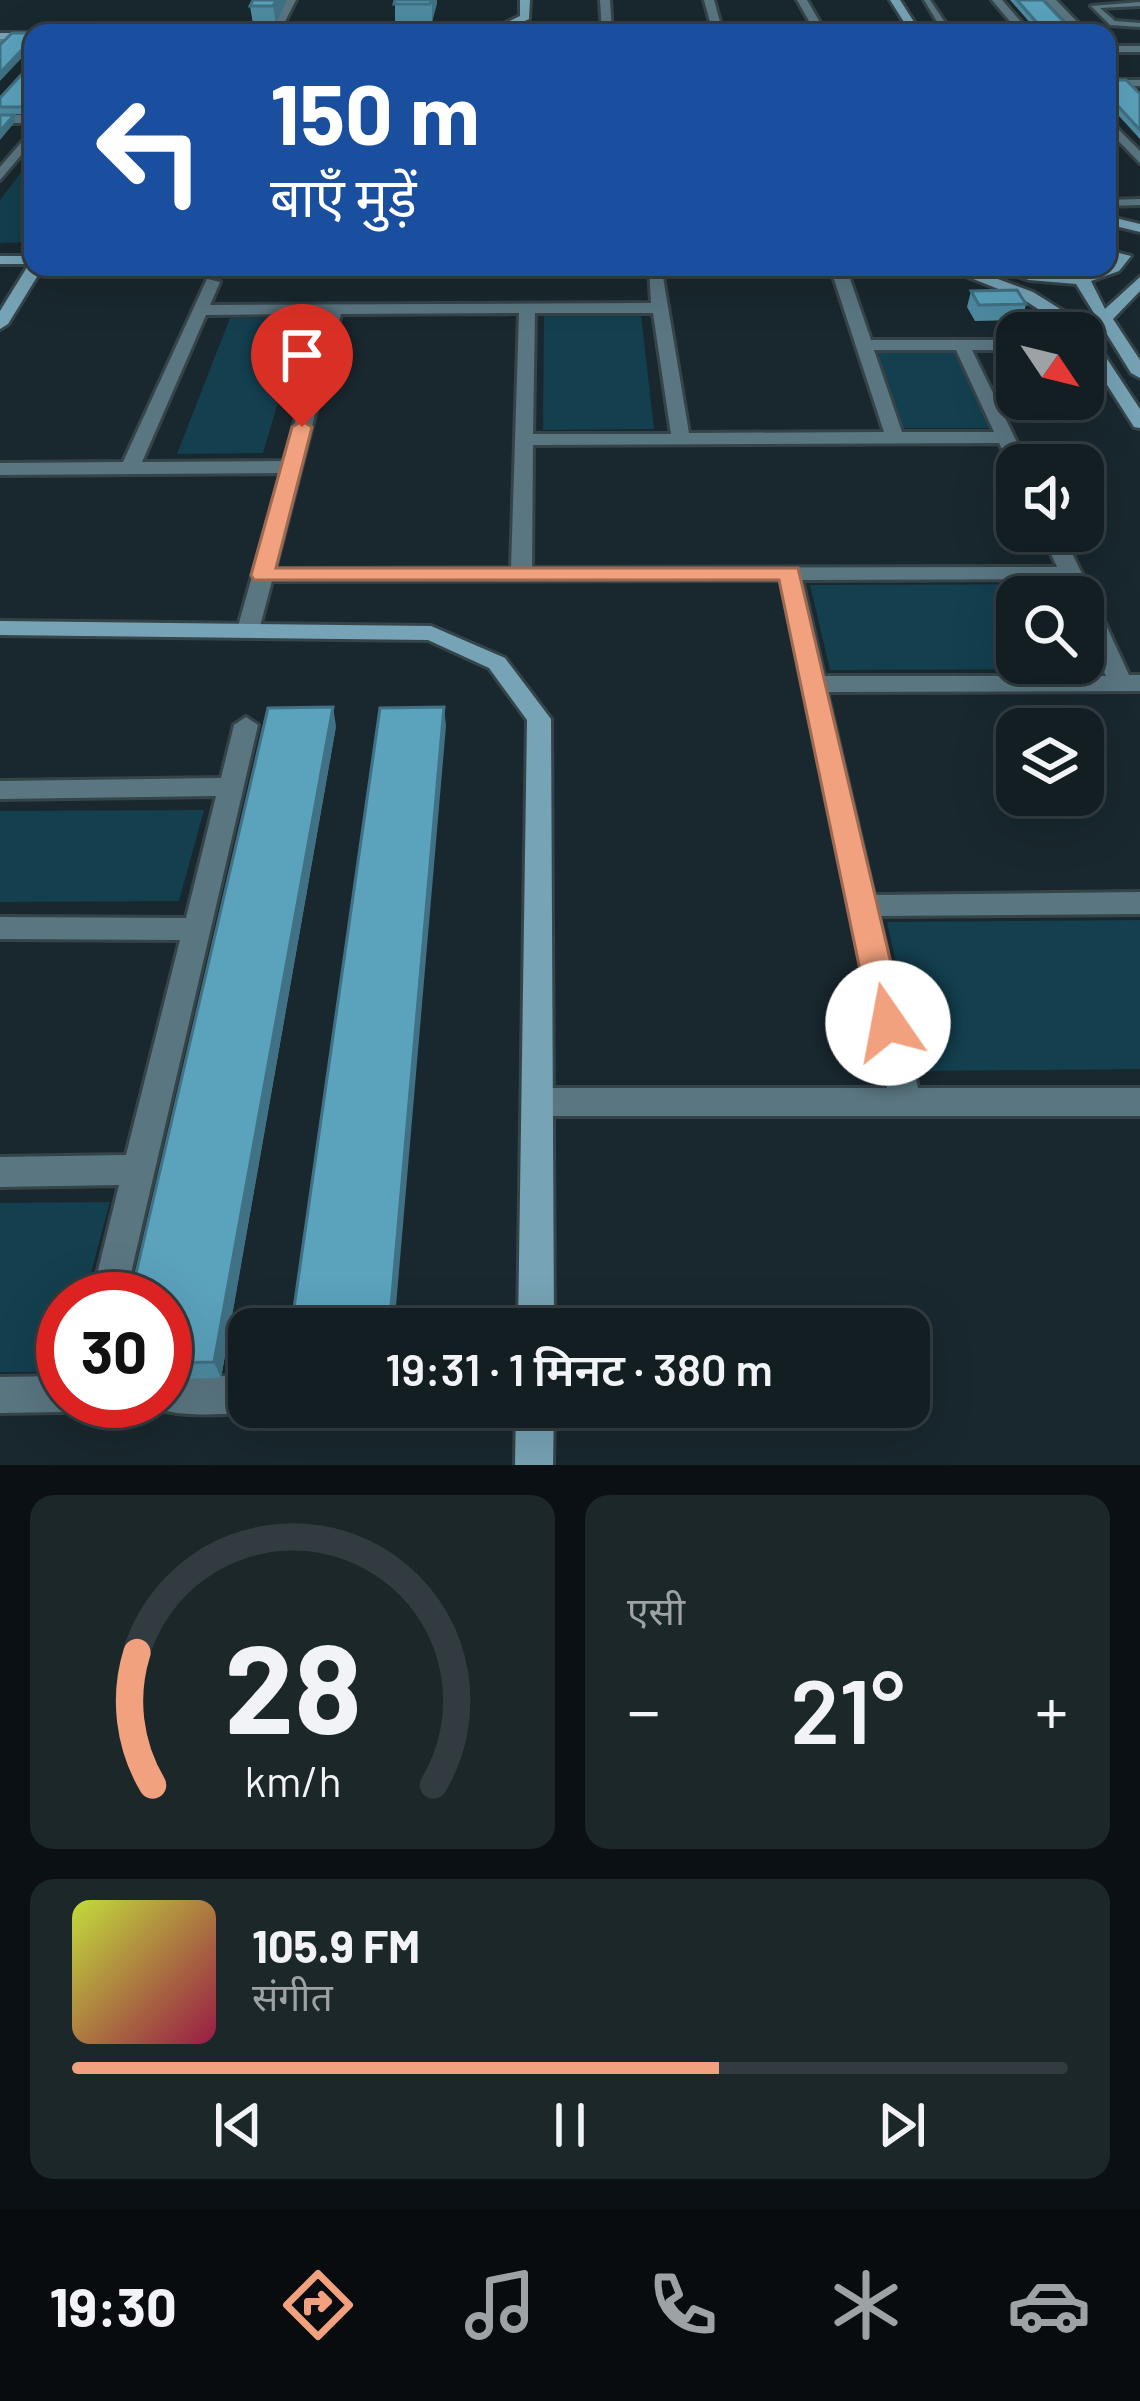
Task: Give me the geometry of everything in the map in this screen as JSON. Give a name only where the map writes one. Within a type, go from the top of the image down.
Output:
[{"type":"main road","points":[[879,0],[888,16]]},
{"type":"main road","points":[[0,324],[27,276]]},
{"type":"main road","points":[[975,276],[1027,295],[1052,312]]},
{"type":"main road","points":[[1041,276],[1092,276]]},
{"type":"main road","points":[[1041,276],[1067,312]]},
{"type":"main road","points":[[1083,278],[1100,312]]},
{"type":"main road","points":[[1140,282],[1104,319],[1140,372]]},
{"type":"main road","points":[[1104,367],[1140,423]]},
{"type":"main road","points":[[0,628],[431,633],[497,663],[539,718],[536,1308]]},
{"type":"main road","points":[[534,1465],[535,1428]]},
{"type":"street","points":[[997,0],[1018,24]]},
{"type":"street","points":[[1050,0],[1074,24]]},
{"type":"street","points":[[1116,132],[1140,159]]},
{"type":"street","points":[[0,176],[24,145]]},
{"type":"street","points":[[656,276],[681,439]]},
{"type":"street","points":[[841,276],[895,438]]},
{"type":"street","points":[[130,468],[212,282]]},
{"type":"street","points":[[199,310],[660,308]]},
{"type":"street","points":[[248,630],[334,309]]},
{"type":"street","points":[[521,576],[527,309]]},
{"type":"street","points":[[864,345],[996,346]]},
{"type":"street","points":[[962,346],[1009,444]]},
{"type":"street","points":[[524,440],[1006,437]]},
{"type":"street","points":[[0,469],[292,467]]},
{"type":"street","points":[[1061,552],[1073,576]]},
{"type":"street","points":[[262,575],[1071,572]]},
{"type":"street","points":[[790,573],[905,1101]]},
{"type":"street","points":[[814,684],[1131,683],[1104,635]]},
{"type":"street","points":[[114,1272],[246,725]]},
{"type":"street","points":[[0,790],[231,787]]},
{"type":"street","points":[[863,906],[1140,903]]},
{"type":"street","points":[[0,928],[197,929]]},
{"type":"street","points":[[538,1102],[1140,1102]]},
{"type":"street","points":[[0,1172],[139,1170]]},
{"type":"street","points":[[0,1394],[36,1394]]},
{"type":"street","points":[[192,1394],[228,1394]]},
{"type":"lane","points":[[1140,4],[1094,6],[1113,23],[1140,24]]},
{"type":"lane","points":[[1128,12],[1140,24]]},
{"type":"shaded area","points":[[24,169],[24,242],[0,243],[0,200]]},
{"type":"shaded area","points":[[544,315],[641,315],[654,429],[543,430]]},
{"type":"shaded area","points":[[230,318],[303,318],[263,453],[177,454]]},
{"type":"shaded area","points":[[877,351],[957,351],[991,428],[903,428]]},
{"type":"shaded area","points":[[996,584],[996,669],[830,670],[810,585]]},
{"type":"shaded area","points":[[204,810],[179,901],[0,902],[0,811]]},
{"type":"shaded area","points":[[1140,920],[1140,1069],[920,1071],[887,922]]},
{"type":"shaded area","points":[[110,1202],[91,1272],[36,1272],[36,1372],[0,1372],[0,1203]]},
{"type":"building","points":[[253,0],[276,0],[273,6],[250,6]]},
{"type":"building","points":[[395,0],[432,0],[430,4],[394,4]]},
{"type":"building","points":[[1017,0],[1043,0],[1066,24],[1038,24]]},
{"type":"building","points":[[12,33],[24,33],[24,48],[0,73],[0,45]]},
{"type":"building","points":[[24,72],[21,107],[0,107],[0,98]]},
{"type":"building","points":[[1116,80],[1126,80],[1140,94],[1140,130],[1116,104]]},
{"type":"building","points":[[0,115],[14,115],[0,131]]},
{"type":"building","points":[[1017,290],[1026,304],[979,305],[971,291]]},
{"type":"building","points":[[333,707],[214,1362],[192,1362],[192,1272],[136,1272],[268,708]]},
{"type":"building","points":[[444,707],[391,1308],[294,1308],[380,708]]},
{"type":"route","points":[[302,427],[262,575],[790,573],[888,1023]]}]
